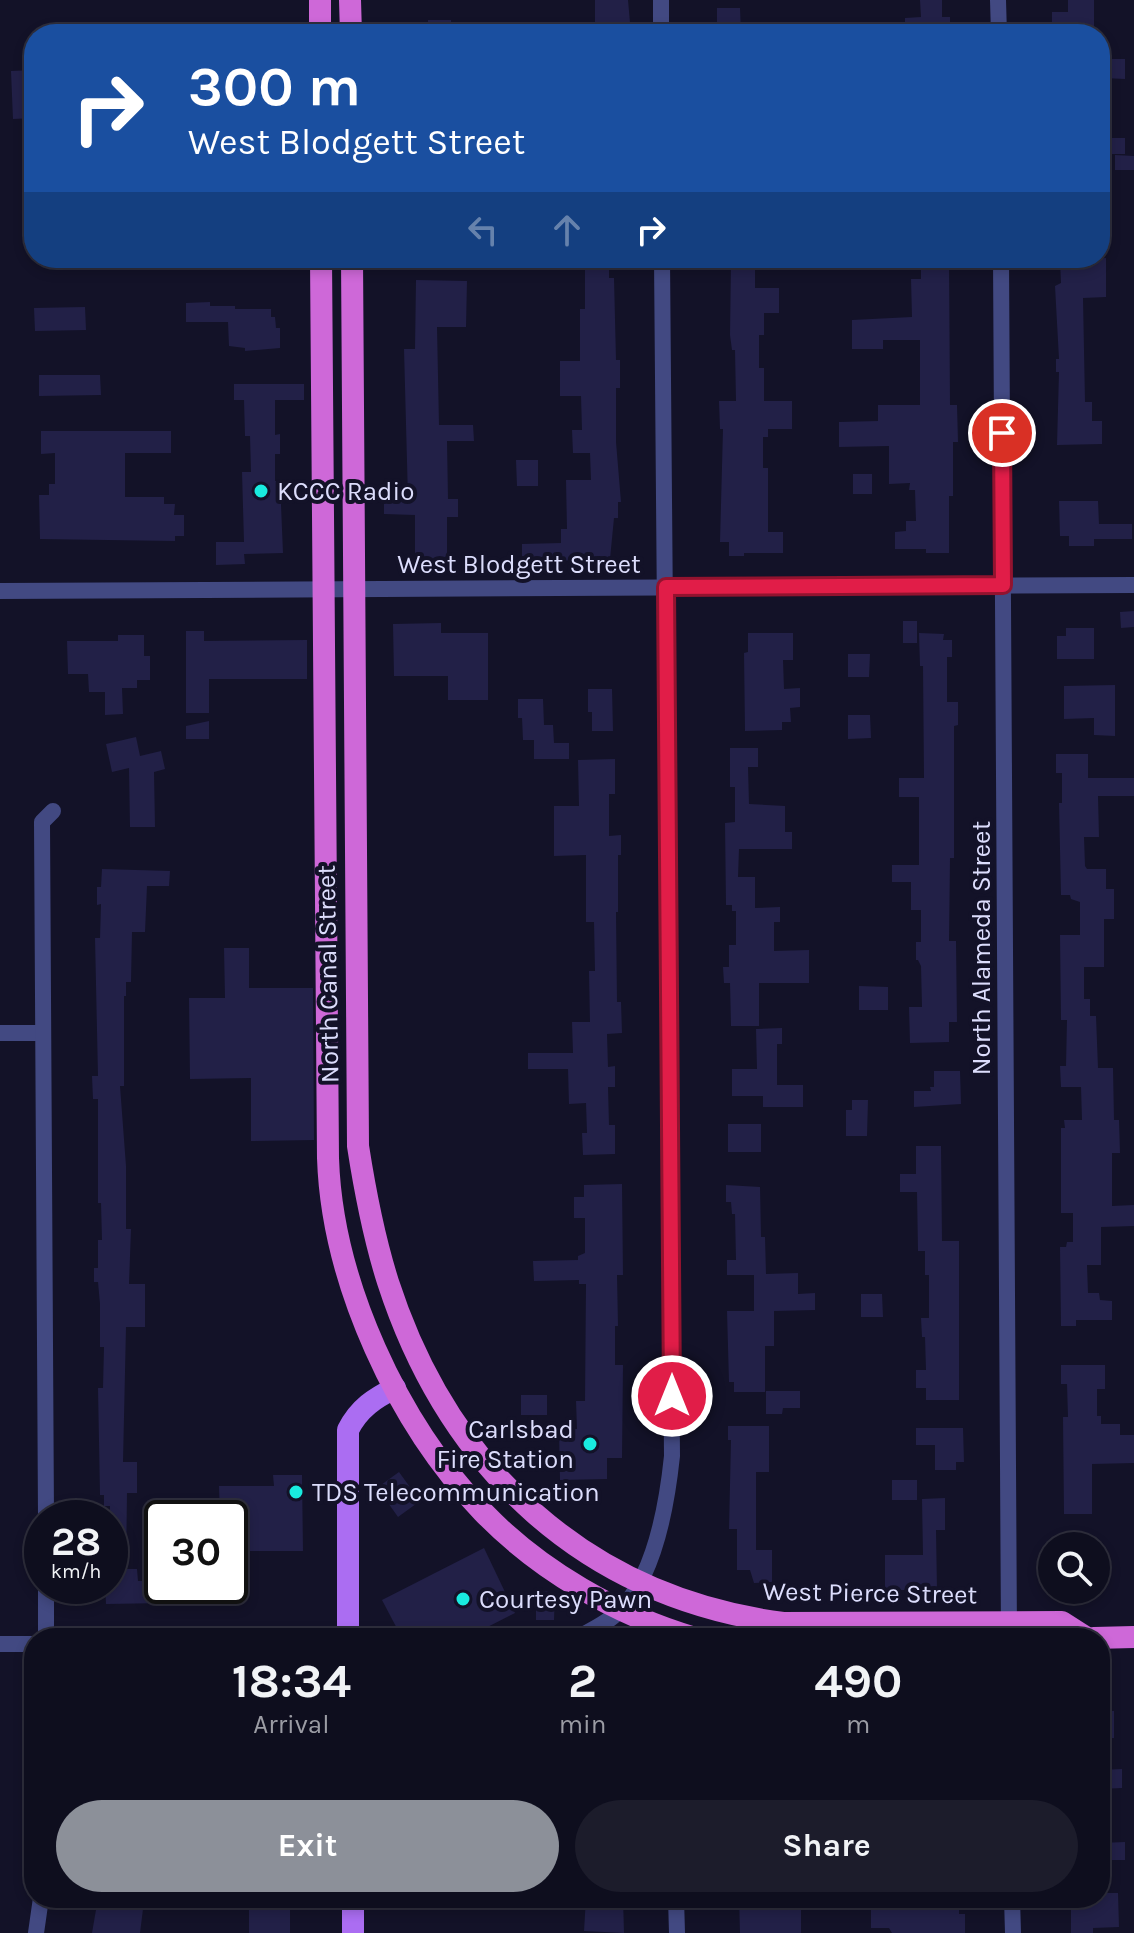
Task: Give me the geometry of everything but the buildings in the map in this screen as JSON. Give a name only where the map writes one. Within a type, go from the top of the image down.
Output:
[{"type":"highway","points":[[320,0],[320,24]]},
{"type":"highway","points":[[350,0],[351,24]]},
{"type":"highway","name":"North Canal Street","points":[[321,268],[329,1180],[338,1234],[366,1328],[395,1388],[433,1450],[484,1513],[541,1560],[620,1611]]},
{"type":"highway","name":"North Canal Street","points":[[352,268],[358,1146],[375,1232],[388,1282],[403,1320],[442,1401],[488,1467],[554,1532],[583,1552],[639,1582]]},
{"type":"highway","points":[[395,1388],[402,1379],[405,1364],[403,1320]]},
{"type":"highway","name":"West Pierce Street","points":[[639,1582],[701,1607],[743,1618],[783,1623],[944,1628]]},
{"type":"highway","points":[[620,1611],[660,1628]]},
{"type":"highway","name":"West Pierce Street","points":[[1022,1628],[1062,1622],[1071,1628]]},
{"type":"highway","points":[[1110,1638],[1134,1637]]},
{"type":"main road","points":[[348,1628],[348,1430],[355,1416],[374,1398],[395,1388]]},
{"type":"main road","points":[[353,1908],[353,1933]]},
{"type":"street","points":[[661,0],[661,24]]},
{"type":"street","points":[[998,0],[999,24]]},
{"type":"street","points":[[593,1628],[620,1611],[649,1562],[663,1513],[672,1456],[662,268]]},
{"type":"street","name":"North Alameda Street","points":[[1001,268],[1009,1628]]},
{"type":"street","name":"West Blodgett Street","points":[[0,591],[1134,585]]},
{"type":"street","points":[[46,1500],[42,822],[53,811]]},
{"type":"street","points":[[0,1033],[43,1033]]},
{"type":"street","points":[[46,1604],[46,1628]]},
{"type":"street","points":[[0,1644],[24,1644]]},
{"type":"street","points":[[36,1933],[40,1908]]},
{"type":"street","points":[[676,1908],[677,1933]]},
{"type":"street","points":[[1012,1908],[1013,1933]]},
{"type":"place","name":"KCCC Radio","points":[[261,491]]},
{"type":"place","name":"Carlsbad Fire Station","points":[[590,1444]]},
{"type":"place","name":"TDS Telecommunication","points":[[296,1492]]},
{"type":"place","name":"Courtesy Pawn","points":[[463,1599]]},
{"type":"route","points":[[672,1396],[666,587],[1003,585],[1002,433]]}]
